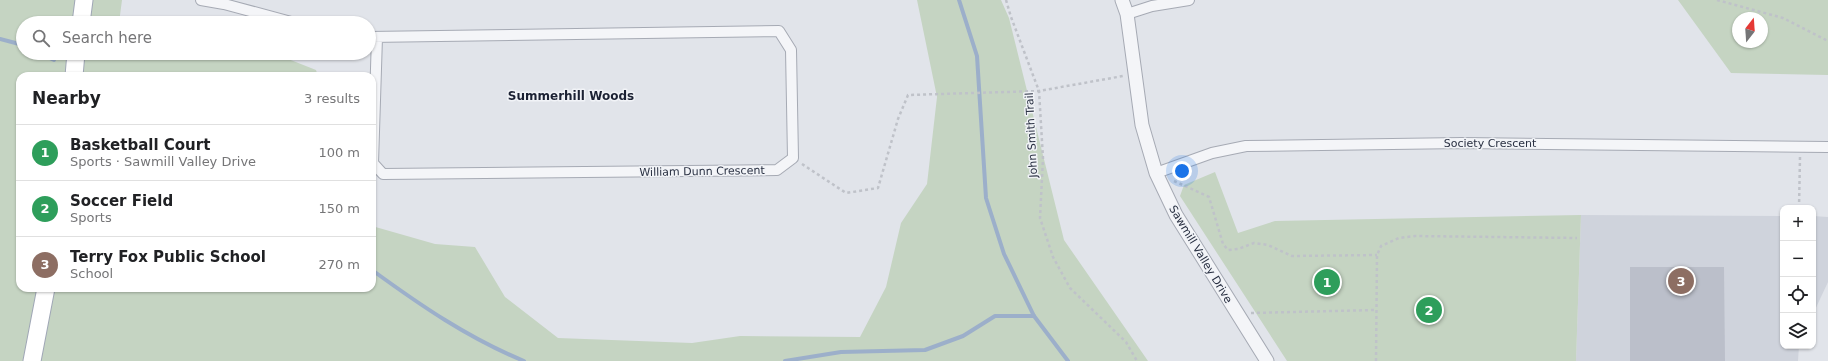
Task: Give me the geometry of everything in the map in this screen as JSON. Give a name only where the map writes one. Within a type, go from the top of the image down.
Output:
[{"type":"main road","points":[[82,16],[84,0]]},
{"type":"main road","points":[[74,72],[75,60]]},
{"type":"main road","points":[[32,361],[45,292]]},
{"type":"street","points":[[201,0],[224,4],[269,16]]},
{"type":"street","name":"Sawmill Valley Drive","points":[[1122,0],[1127,14],[1142,125],[1156,173],[1176,215],[1268,361]]},
{"type":"street","points":[[1127,14],[1152,6],[1189,0]]},
{"type":"street","name":"William Dunn Crescent","points":[[376,37],[779,32],[791,50],[793,158],[777,170],[383,174],[376,166]]},
{"type":"street","name":"William Dunn Crescent","points":[[373,60],[373,72]]},
{"type":"street","name":"Society Crescent","points":[[1156,173],[1212,153],[1246,146],[1470,143],[1828,147]]},
{"type":"path","name":"John Smith Trail","points":[[1006,0],[1010,17],[1039,91],[1043,158],[1040,218],[1053,257],[1070,288],[1126,342],[1137,361]]},
{"type":"path","points":[[1717,0],[1783,18],[1828,41]]},
{"type":"path","points":[[793,158],[846,193],[878,188],[898,119],[908,95],[1039,91],[1125,76],[1136,76]]},
{"type":"path","points":[[1799,205],[1800,146]]},
{"type":"path","points":[[1156,173],[1209,197],[1223,244],[1228,250],[1238,249],[1254,243],[1268,245],[1292,256],[1376,256]]},
{"type":"path","points":[[1376,361],[1376,256],[1381,246],[1399,238],[1415,236],[1577,238]]},
{"type":"path","points":[[1237,313],[1375,310]]},
{"type":"shaded area","points":[[1581,215],[1780,216],[1780,349],[1799,349],[1798,361],[1576,361]]},
{"type":"shaded area","points":[[1816,216],[1828,217],[1828,282],[1816,308]]},
{"type":"green space","points":[[0,0],[122,0],[120,16],[16,16],[16,60],[291,60],[316,70],[317,72],[16,72],[16,292],[376,292],[376,227],[435,244],[475,247],[505,297],[558,338],[692,343],[740,336],[860,337],[886,287],[901,223],[927,184],[937,97],[917,0],[1001,0],[1009,18],[1064,240],[1148,361],[0,361]]},
{"type":"green space","points":[[1678,0],[1828,0],[1828,75],[1731,73]]},
{"type":"green space","points":[[1215,172],[1238,233],[1275,221],[1581,215],[1576,361],[1287,361],[1180,196],[1184,185]]},
{"type":"building","points":[[1630,267],[1724,267],[1725,361],[1630,361]]},
{"type":"waterway","points":[[959,0],[977,56],[986,198],[1004,254],[1034,316],[1068,361]]},
{"type":"waterway","points":[[0,39],[16,43]]},
{"type":"waterway","points":[[376,273],[445,320],[483,342],[524,361]]},
{"type":"waterway","points":[[785,361],[841,352],[925,350],[963,336],[995,316],[1034,316]]},
{"type":"place","name":"Terry Fox Public School","points":[[1681,281]]},
{"type":"place","name":"Basketball Court","points":[[1327,282]]},
{"type":"place","name":"Soccer Field","points":[[1429,310]]},
{"type":"district","name":"Summerhill Woods","points":[[571,96]]}]
